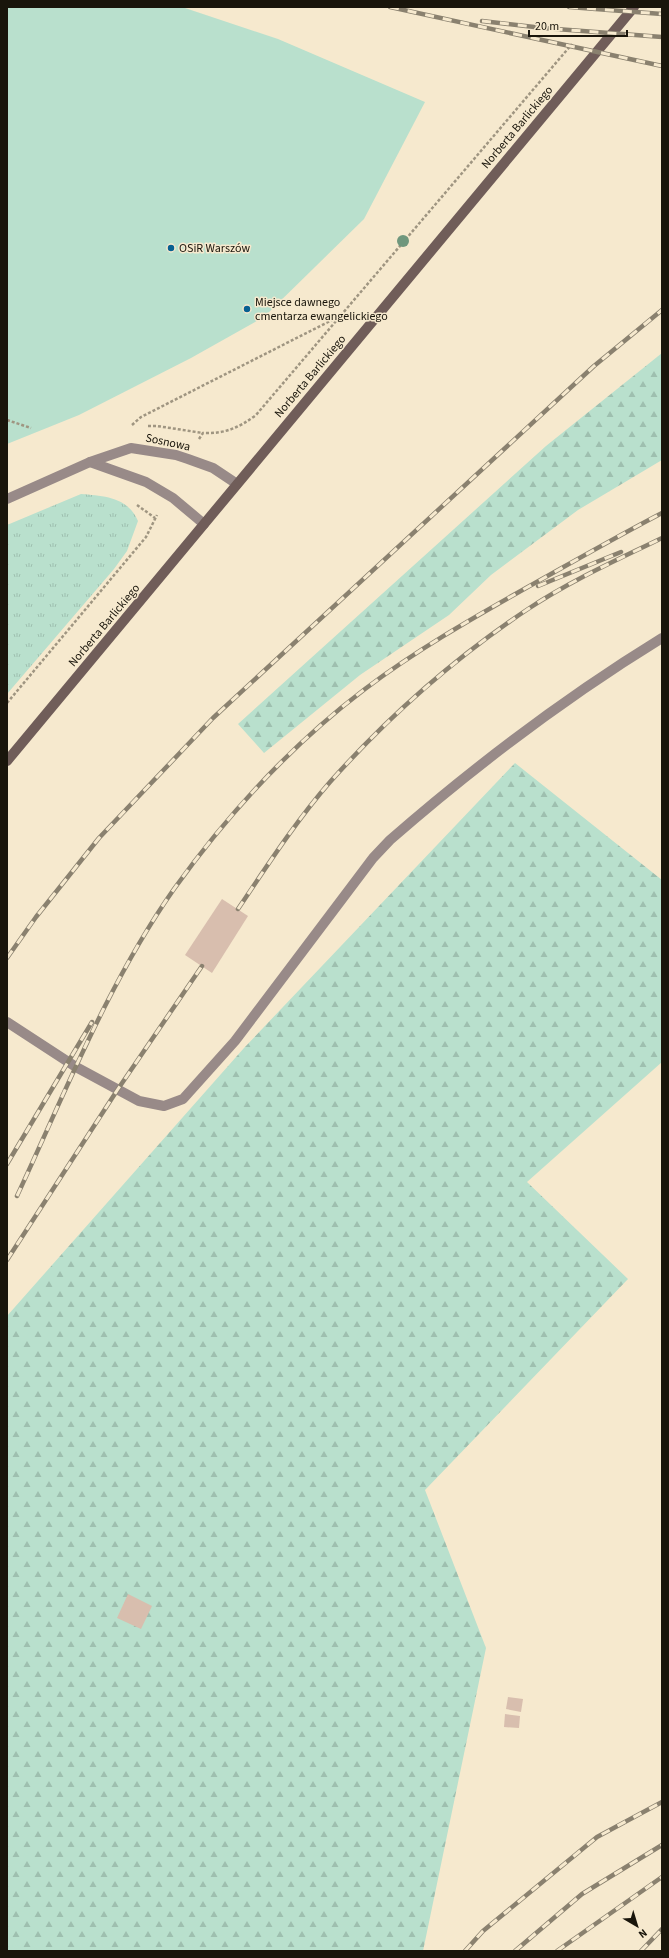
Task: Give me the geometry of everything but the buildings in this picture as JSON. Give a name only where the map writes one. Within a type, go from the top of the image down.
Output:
[{"type":"street","name":"Norberta Barlickiego","points":[[7,762],[634,7]]},
{"type":"street","name":"Sosnowa","points":[[7,499],[90,462],[131,448],[176,455],[188,459],[213,468],[237,484]]},
{"type":"street","points":[[90,462],[146,482],[173,498],[204,524]]},
{"type":"street","points":[[7,1022],[76,1067],[139,1101],[164,1106],[183,1099],[235,1041],[373,858],[390,840],[507,746],[598,679],[662,638]]},
{"type":"path","points":[[137,427],[130,427],[141,417],[338,317],[574,42]]},
{"type":"path","points":[[7,420],[31,428]]},
{"type":"path","points":[[144,426],[157,426],[203,433]]},
{"type":"path","points":[[133,502],[156,518]]},
{"type":"green space","name":"OSiR Warszów","points":[[7,7],[182,7],[278,39],[425,102],[364,219],[264,317],[191,358],[79,415],[7,444]]},
{"type":"green space","points":[[662,353],[662,460],[578,510],[491,575],[449,615],[360,675],[264,753],[238,724],[546,446]]},
{"type":"green space","points":[[81,494],[114,499],[122,502],[134,513],[138,521],[127,551],[114,569],[7,694],[7,525]]},
{"type":"green space","points":[[515,763],[662,880],[662,1062],[527,1182],[628,1279],[425,1490],[486,1648],[423,1951],[7,1951],[7,1316],[244,1048]]},
{"type":"railway","points":[[390,7],[662,66]]},
{"type":"railway","points":[[569,7],[662,14]]},
{"type":"railway","points":[[482,21],[543,28],[662,37]]},
{"type":"railway","points":[[7,958],[36,917],[99,838],[213,718],[594,366],[662,310]]},
{"type":"railway","points":[[17,1196],[70,1078],[128,962],[174,889],[216,834],[262,782],[312,733],[384,675],[444,636],[485,612],[662,513]]},
{"type":"railway","points":[[238,909],[271,860],[317,797],[375,734],[424,689],[475,647],[528,609],[560,589],[662,538]]},
{"type":"railway","points":[[538,586],[621,552]]},
{"type":"railway","points":[[7,1260],[118,1089],[202,966]]},
{"type":"railway","points":[[7,1164],[92,1022]]},
{"type":"railway","points":[[465,1951],[483,1931],[597,1837],[662,1802]]},
{"type":"railway","points":[[515,1951],[582,1894],[662,1845]]},
{"type":"railway","points":[[557,1951],[662,1877]]},
{"type":"railway","points":[[641,1951],[662,1929]]},
{"type":"place","name":"OSiR Warszów","points":[[171,248]]},
{"type":"place","name":"Miejsce dawnego cmentarza ewangelickiego","points":[[247,309]]}]
